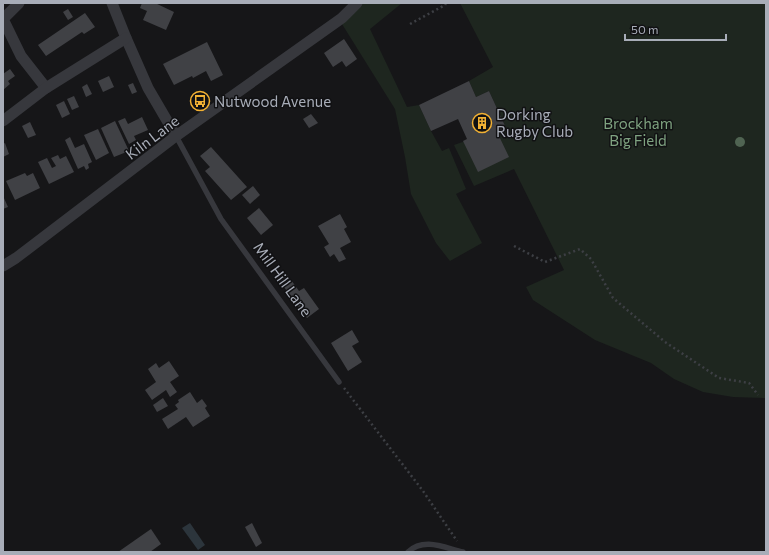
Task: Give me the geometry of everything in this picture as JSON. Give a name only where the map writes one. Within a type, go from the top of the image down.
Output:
[{"type":"street","points":[[19,3],[4,19],[21,56],[46,88]]},
{"type":"street","name":"Mill Hill Lane","points":[[112,3],[148,88],[176,136]]},
{"type":"street","name":"Kiln Lane","points":[[3,266],[16,258],[176,136],[342,18],[357,3]]},
{"type":"street","points":[[3,121],[46,88],[126,38]]},
{"type":"lane","name":"Mill Hill Lane","points":[[176,136],[221,219],[339,382]]},
{"type":"lane","points":[[408,552],[417,546],[431,544],[440,545],[450,549],[462,549]]},
{"type":"path","points":[[410,24],[445,5],[446,3]]},
{"type":"path","points":[[514,246],[545,262],[580,249],[591,259],[613,298],[665,342],[719,378],[749,383],[758,395]]},
{"type":"path","points":[[339,382],[423,491],[462,549]]},
{"type":"green space","points":[[362,3],[402,3],[370,29],[407,107],[419,105],[442,151],[449,148],[466,189],[456,194],[482,243],[450,261],[436,243],[411,194],[395,109],[342,24]]},
{"type":"green space","name":"Brockham Big Field","points":[[460,3],[766,3],[766,398],[733,397],[703,392],[674,379],[651,363],[595,340],[533,300],[526,287],[564,270],[514,169],[474,186],[454,145],[506,128],[489,91],[476,97],[469,81],[493,67]]},
{"type":"shaded area","points":[[190,523],[205,545],[198,550],[182,528]]},
{"type":"building","points":[[142,3],[155,3],[174,12],[166,30],[143,20],[147,11],[140,8]]},
{"type":"building","points":[[68,9],[73,17],[68,20],[63,12]]},
{"type":"building","points":[[85,13],[95,27],[84,34],[82,32],[46,56],[38,45]]},
{"type":"building","points":[[344,39],[357,59],[346,67],[342,61],[333,67],[324,53]]},
{"type":"building","points":[[207,42],[223,75],[211,81],[206,71],[193,78],[192,76],[174,85],[163,64]]},
{"type":"building","points":[[10,69],[15,76],[8,81],[10,84],[3,90],[3,74]]},
{"type":"building","points":[[109,76],[114,87],[103,92],[98,81]]},
{"type":"building","name":"Dorking Rugby Club","points":[[469,81],[476,97],[489,91],[506,128],[497,132],[509,157],[478,172],[463,141],[467,139],[458,119],[431,131],[419,105]]},
{"type":"building","points":[[133,83],[137,92],[132,94],[128,85]]},
{"type":"building","points":[[87,84],[92,94],[86,97],[82,87]]},
{"type":"building","points":[[74,96],[79,107],[72,110],[67,99]]},
{"type":"building","points":[[64,101],[70,114],[62,118],[56,105]]},
{"type":"building","points":[[311,114],[318,123],[309,128],[303,119]]},
{"type":"building","points":[[142,117],[148,130],[134,136],[136,140],[129,144],[118,121],[125,118],[128,124]]},
{"type":"building","points":[[115,121],[129,151],[114,157],[101,128]]},
{"type":"building","points":[[30,122],[36,135],[28,138],[22,126]]},
{"type":"building","points":[[98,129],[109,153],[96,160],[84,135]]},
{"type":"building","points":[[70,137],[75,148],[84,144],[92,162],[88,164],[89,168],[86,170],[84,166],[78,169],[65,140]]},
{"type":"building","points":[[5,143],[9,154],[3,157],[3,144]]},
{"type":"building","points":[[211,147],[247,187],[231,200],[205,171],[210,167],[200,156]]},
{"type":"building","points":[[58,155],[60,159],[66,156],[74,172],[49,184],[38,162],[47,158],[52,168],[56,166],[51,158]]},
{"type":"building","points":[[25,173],[27,176],[33,173],[40,188],[15,200],[6,181]]},
{"type":"building","points":[[253,186],[260,195],[250,204],[242,195]]},
{"type":"building","points":[[3,196],[8,207],[3,209]]},
{"type":"building","points":[[259,208],[273,225],[261,235],[247,218]]},
{"type":"building","points":[[340,214],[347,227],[344,229],[351,242],[340,248],[346,259],[339,262],[334,254],[330,257],[324,247],[329,244],[318,226]]},
{"type":"building","points":[[286,273],[299,291],[304,288],[319,309],[307,318],[278,279]]},
{"type":"building","points":[[352,330],[359,342],[352,346],[362,362],[348,371],[331,343]]},
{"type":"building","points":[[169,361],[179,376],[170,382],[177,392],[170,397],[166,390],[152,400],[145,390],[156,382],[148,369],[156,363],[159,368]]},
{"type":"building","points":[[190,392],[197,403],[202,399],[207,406],[205,408],[210,416],[193,427],[186,417],[168,429],[162,419],[178,409],[175,405],[179,402],[178,400]]},
{"type":"building","points":[[163,398],[168,406],[157,412],[153,405]]},
{"type":"building","points":[[252,523],[262,543],[256,547],[245,527]]},
{"type":"building","points":[[151,529],[161,544],[150,552],[118,552]]},
{"type":"place","name":"Nutwood Avenue","points":[[200,101]]},
{"type":"place","name":"Dorking Rugby Club","points":[[482,123]]}]
